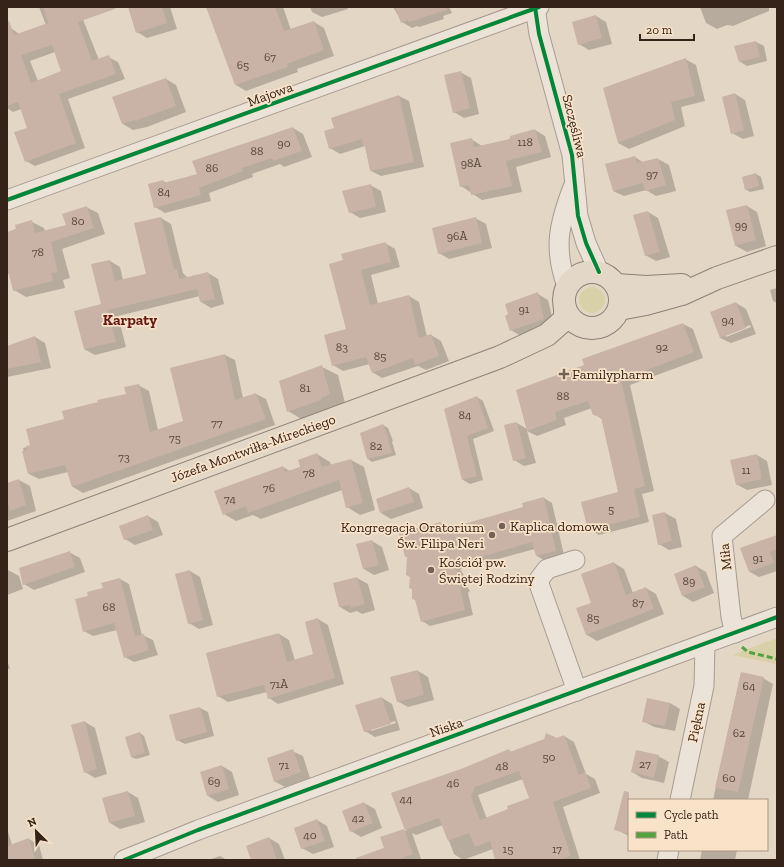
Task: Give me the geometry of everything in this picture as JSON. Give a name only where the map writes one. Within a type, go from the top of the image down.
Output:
[{"type":"main road","points":[[619,309],[646,304],[682,294],[717,278],[777,257]]},
{"type":"main road","points":[[589,271],[599,272],[612,279],[616,285],[620,301],[619,309],[615,317],[609,323],[592,328],[583,327],[570,318],[565,310],[564,294],[567,286],[572,279],[580,274],[589,271]]},
{"type":"main road","points":[[616,285],[646,287],[680,285],[717,278]]},
{"type":"main road","name":"Józefa Montwiłła-Mireckiego","points":[[500,357],[547,335],[565,319],[565,310]]},
{"type":"main road","name":"Józefa Montwiłła-Mireckiego","points":[[7,540],[500,357],[529,348],[571,328],[583,327]]},
{"type":"street","name":"Szczęśliwa","points":[[537,7],[539,34],[572,155],[578,216],[586,243],[599,272]]},
{"type":"street","name":"Majowa","points":[[7,200],[537,7]]},
{"type":"street","name":"Szczęśliwa","points":[[567,286],[560,262],[559,227],[574,186]]},
{"type":"street","name":"Miła","points":[[735,632],[731,618],[722,536],[766,500]]},
{"type":"street","points":[[575,560],[546,569],[538,582],[577,690]]},
{"type":"street","name":"Niska","points":[[124,860],[198,830],[777,617]]},
{"type":"street","name":"Piękna","points":[[680,799],[704,686],[705,644]]},
{"type":"shaded area","points":[[592,287],[601,291],[605,300],[601,309],[592,313],[583,309],[579,300],[583,291]]},
{"type":"shaded area","points":[[777,638],[777,664],[732,655]]},
{"type":"building","points":[[43,7],[115,7],[115,9],[78,22],[92,61],[109,55],[116,74],[59,94],[76,143],[25,162],[14,132],[27,128],[18,102],[7,106],[7,21],[9,21],[14,35],[48,23]],"holes":[[[52,45],[61,71],[31,83],[21,55]]]},
{"type":"building","points":[[128,7],[162,7],[167,23],[136,33]]},
{"type":"building","points":[[206,7],[275,7],[284,31],[314,21],[324,50],[287,64],[288,67],[235,85]]},
{"type":"building","points":[[395,7],[447,7],[447,10],[409,22],[408,20],[401,23]]},
{"type":"building","points":[[596,15],[602,38],[578,45],[572,22]]},
{"type":"building","points":[[756,41],[760,57],[739,62],[734,46]]},
{"type":"building","points":[[686,58],[695,96],[671,102],[675,120],[618,143],[603,88]]},
{"type":"building","points":[[461,71],[470,108],[453,113],[444,75]]},
{"type":"building","points":[[166,78],[176,106],[135,121],[122,124],[112,97]]},
{"type":"building","points":[[735,93],[744,130],[731,134],[722,97]]},
{"type":"building","points":[[399,95],[414,162],[370,171],[365,146],[363,146],[362,139],[329,149],[324,131],[334,128],[331,118]]},
{"type":"building","points":[[293,127],[302,151],[273,161],[272,158],[242,168],[243,171],[199,188],[201,195],[154,208],[148,184],[163,180],[164,183],[197,174],[192,161]]},
{"type":"building","points":[[535,129],[542,152],[506,161],[512,186],[471,195],[469,185],[460,187],[450,143],[472,138],[474,147],[510,139],[510,136]]},
{"type":"building","points":[[635,156],[637,163],[658,158],[666,185],[645,191],[643,183],[613,191],[605,164]]},
{"type":"building","points":[[756,173],[759,186],[745,190],[742,177]]},
{"type":"building","points":[[371,184],[376,207],[349,213],[342,191]]},
{"type":"building","points":[[747,205],[756,240],[735,246],[726,210]]},
{"type":"building","points":[[87,206],[94,228],[51,242],[58,272],[51,273],[53,281],[13,291],[7,266],[7,232],[16,229],[15,225],[32,220],[35,233],[66,225],[62,214]]},
{"type":"building","points":[[648,211],[660,252],[645,256],[633,215]]},
{"type":"building","points":[[161,217],[174,269],[177,269],[179,279],[208,272],[215,299],[200,302],[197,289],[108,310],[116,342],[84,349],[74,311],[101,304],[91,264],[110,260],[115,281],[146,274],[134,223]]},
{"type":"building","points":[[476,217],[482,243],[438,254],[432,228]]},
{"type":"building","points":[[386,242],[391,262],[361,270],[370,305],[409,295],[419,338],[431,334],[439,356],[415,365],[413,358],[372,373],[366,357],[332,366],[324,335],[346,329],[329,264],[343,260],[341,254]]},
{"type":"building","points":[[538,292],[544,319],[510,331],[505,316],[508,314],[505,304]]},
{"type":"building","points":[[736,302],[746,328],[720,338],[710,312]]},
{"type":"building","points":[[683,323],[694,352],[621,380],[645,486],[634,489],[640,517],[588,530],[581,502],[618,492],[601,417],[593,415],[588,401],[555,412],[557,420],[527,431],[516,390],[584,365],[582,359]]},
{"type":"building","points":[[35,336],[41,362],[7,369],[7,346]]},
{"type":"building","points":[[225,354],[235,400],[256,393],[266,419],[72,487],[65,465],[28,474],[22,451],[27,450],[26,446],[30,445],[26,429],[64,419],[62,411],[98,402],[97,400],[126,394],[124,387],[139,384],[150,432],[183,421],[170,368]]},
{"type":"building","points":[[322,365],[330,394],[321,398],[321,400],[287,412],[279,381]]},
{"type":"building","points":[[477,396],[488,428],[467,436],[477,476],[462,480],[444,409]]},
{"type":"building","points":[[517,422],[526,458],[513,461],[504,425]]},
{"type":"building","points":[[383,424],[389,439],[392,453],[367,459],[360,433]]},
{"type":"building","points":[[317,453],[322,467],[351,459],[363,503],[346,508],[339,480],[248,513],[246,506],[223,515],[214,491],[283,466],[285,472],[300,467],[298,460]]},
{"type":"building","points":[[757,454],[762,479],[736,485],[730,460]]},
{"type":"building","points":[[19,479],[26,505],[10,511],[7,498],[7,483]]},
{"type":"building","points":[[409,487],[414,502],[380,513],[376,499]]},
{"type":"building","points":[[544,497],[556,551],[536,556],[532,542],[453,565],[459,574],[457,577],[462,586],[460,588],[465,610],[421,622],[415,600],[412,599],[412,589],[409,588],[410,577],[406,575],[407,556],[405,557],[399,533],[441,522],[443,530],[523,507],[522,503]]},
{"type":"building","points":[[665,512],[672,541],[658,545],[652,515]]},
{"type":"building","points":[[148,515],[153,530],[124,540],[119,526]]},
{"type":"building","points":[[777,535],[777,549],[770,552],[774,563],[749,572],[740,548]]},
{"type":"building","points":[[372,540],[379,565],[363,569],[356,544]]},
{"type":"building","points":[[70,551],[75,567],[23,585],[19,568]]},
{"type":"building","points":[[614,562],[626,595],[646,587],[654,609],[586,635],[576,608],[591,603],[581,574]]},
{"type":"building","points":[[696,565],[705,587],[682,596],[674,574]]},
{"type":"building","points":[[190,570],[203,620],[188,624],[175,574]]},
{"type":"building","points":[[357,577],[365,604],[351,608],[350,605],[339,607],[333,583]]},
{"type":"building","points":[[120,578],[135,636],[144,634],[149,650],[124,658],[114,623],[83,632],[75,599],[88,596],[87,592],[103,588],[101,583]]},
{"type":"building","points":[[318,618],[335,678],[268,699],[264,685],[217,697],[206,653],[279,633],[287,662],[313,654],[305,622]]},
{"type":"building","points":[[418,670],[424,695],[397,702],[390,677]]},
{"type":"building","points":[[741,672],[764,677],[738,792],[715,788]]},
{"type":"building","points":[[382,697],[391,724],[364,732],[355,705]]},
{"type":"building","points":[[647,698],[670,703],[665,726],[642,722]]},
{"type":"building","points":[[200,707],[207,732],[176,741],[169,715]]},
{"type":"building","points":[[85,721],[97,769],[84,773],[71,725]]},
{"type":"building","points":[[140,732],[145,753],[131,757],[125,737]]},
{"type":"building","points":[[546,733],[557,738],[564,735],[579,775],[585,772],[591,788],[553,802],[571,856],[556,860],[495,860],[490,841],[475,847],[469,833],[448,841],[439,818],[405,830],[391,793],[461,769],[509,749],[510,752],[544,739]],"holes":[[[519,771],[529,798],[507,806],[508,809],[480,820],[471,797],[475,787]]]},
{"type":"building","points":[[293,749],[301,772],[274,782],[267,758]]},
{"type":"building","points":[[636,750],[659,755],[654,778],[631,772]]},
{"type":"building","points":[[222,765],[229,789],[207,796],[200,772]]},
{"type":"building","points":[[128,791],[135,816],[109,823],[102,798]]},
{"type":"building","points":[[624,791],[629,792],[628,834],[614,830]]},
{"type":"building","points":[[364,802],[373,823],[350,832],[342,811]]},
{"type":"building","points":[[317,819],[325,841],[301,849],[294,828]]},
{"type":"building","points":[[404,829],[413,854],[398,860],[356,860],[356,858],[384,848],[380,837]]},
{"type":"building","points":[[269,837],[277,860],[251,860],[246,846]]},
{"type":"building","points":[[29,838],[35,860],[7,860],[7,846]]},
{"type":"marked path","points":[[742,647],[748,652],[777,659]]},
{"type":"cycle path","points":[[535,7],[539,34],[572,155],[578,216],[586,243],[599,272]]},
{"type":"cycle path","points":[[7,200],[539,7]]},
{"type":"cycle path","points":[[124,860],[198,830],[777,617]]},
{"type":"place","name":"Familypharm","points":[[564,374]]},
{"type":"place","name":"Kaplica domowa","points":[[502,526]]},
{"type":"place","name":"Kongregacja Oratorium Św. Filipa Neri","points":[[492,535]]},
{"type":"place","name":"Kościół pw. Świętej Rodziny","points":[[431,570]]},
{"type":"district","name":"Karpaty","points":[[130,320]]}]
